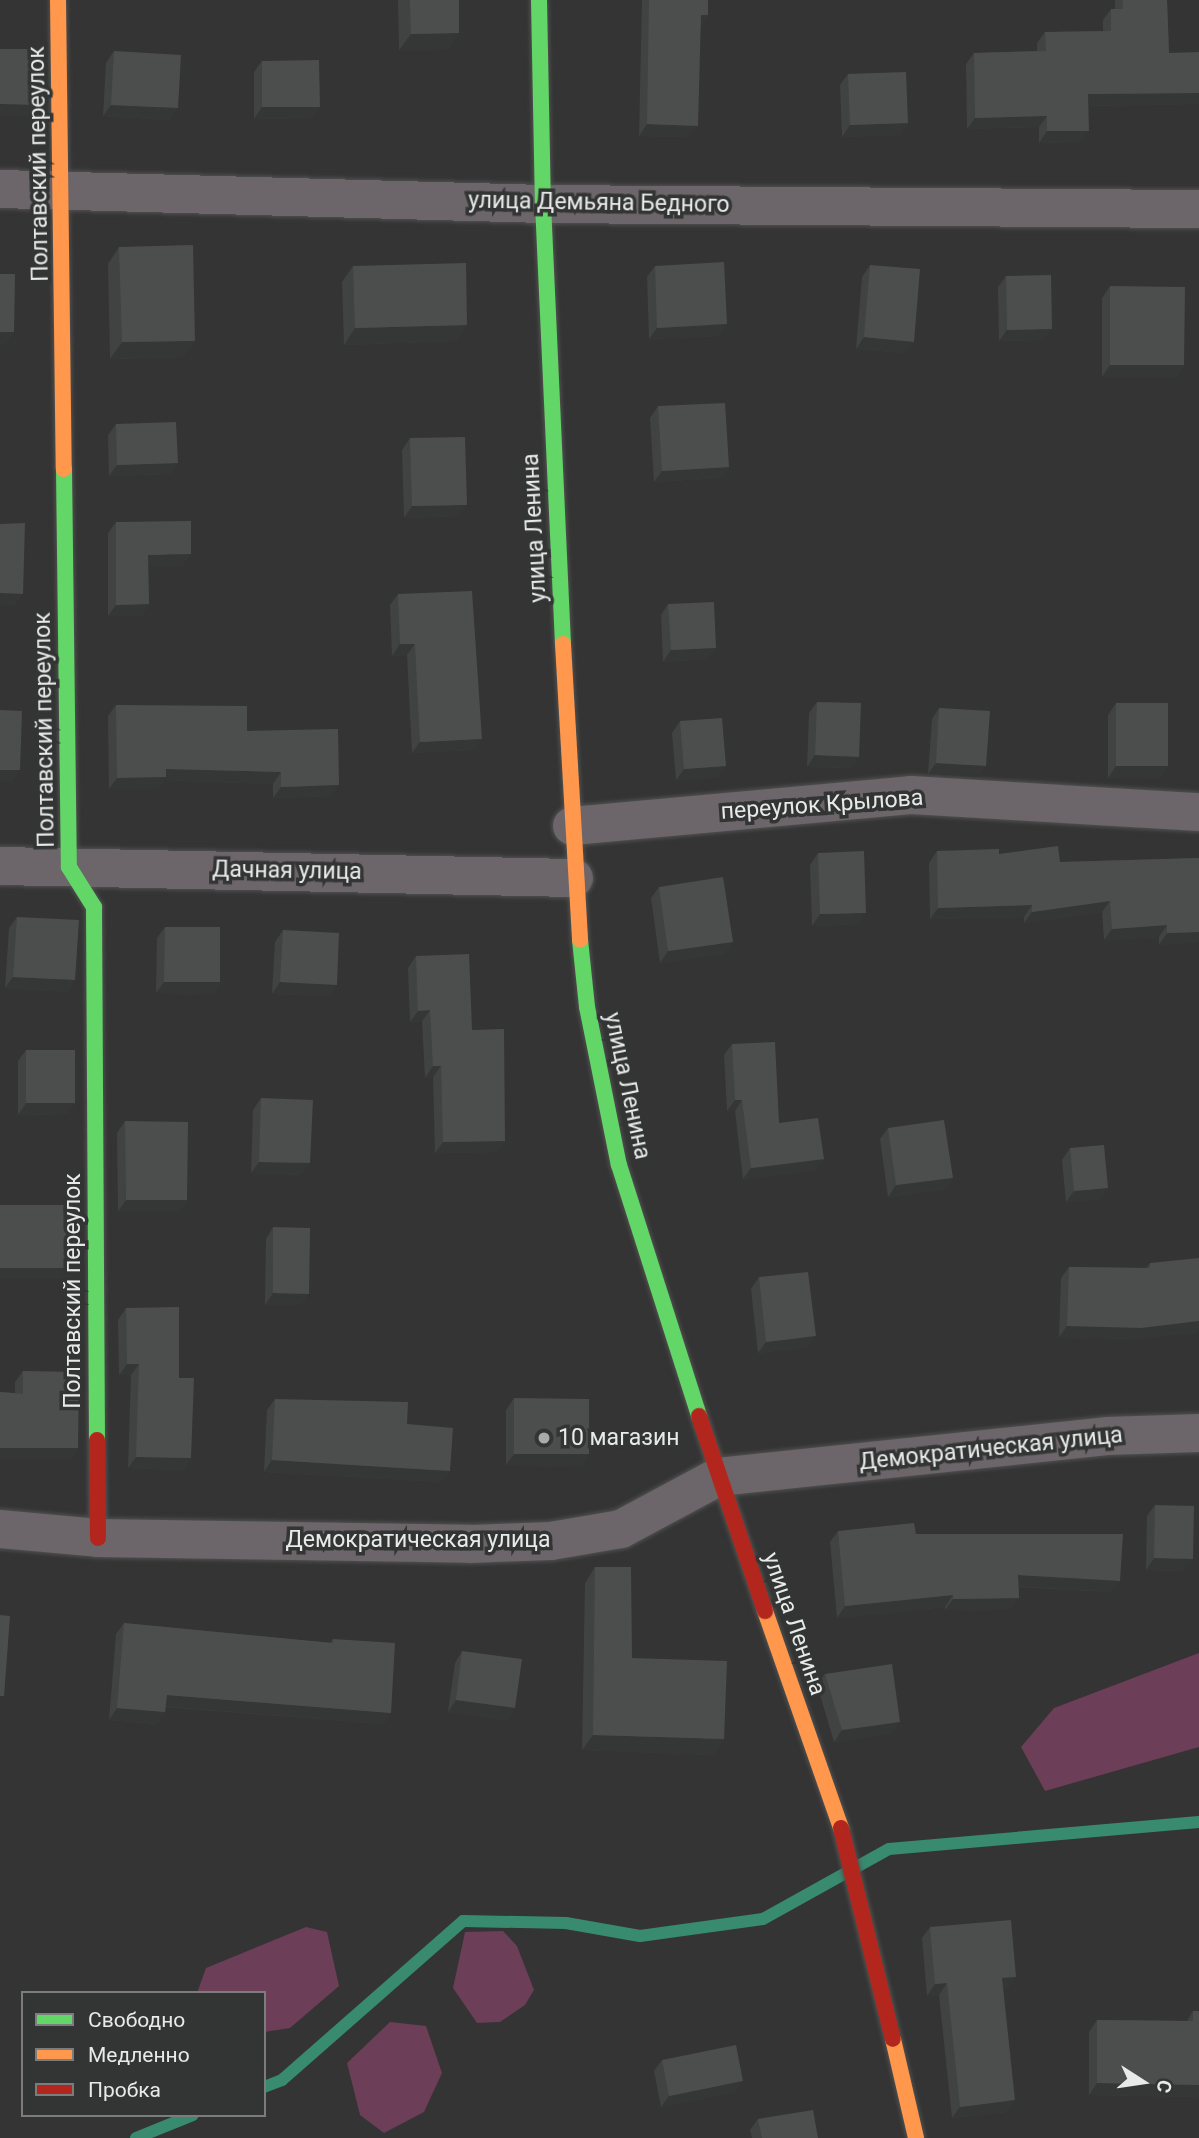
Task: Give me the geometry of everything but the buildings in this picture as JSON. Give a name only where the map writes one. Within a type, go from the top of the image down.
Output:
[{"type":"street","name":"Полтавский переулок","points":[[58,0],[63,190],[69,867],[93,907],[98,1538]]},
{"type":"street","name":"улица Ленина","points":[[539,0],[543,204],[574,878],[587,1007],[619,1165],[718,1476],[848,1849],[916,2138]]},
{"type":"street","name":"улица Демьяна Бедного","points":[[0,189],[543,204],[1199,209]]},
{"type":"street","name":"переулок Крылова","points":[[572,826],[911,795],[1199,812]]},
{"type":"street","name":"Дачная улица","points":[[0,866],[574,878]]},
{"type":"street","name":"Демократическая улица","points":[[0,1529],[98,1538],[470,1544],[551,1541],[621,1529],[718,1476],[1107,1436],[1199,1433]]},
{"type":"shaded area","points":[[1199,1653],[1199,1747],[1045,1791],[1021,1747],[1054,1708]]},
{"type":"shaded area","points":[[306,1927],[327,1932],[339,1986],[290,2028],[266,2032],[266,1991],[198,1991],[206,1968]]},
{"type":"shaded area","points":[[503,1931],[517,1946],[534,1990],[525,2005],[500,2022],[477,2023],[453,1988],[465,1932]]},
{"type":"shaded area","points":[[390,2022],[426,2026],[442,2073],[424,2112],[384,2133],[360,2115],[347,2063]]},
{"type":"waterway","points":[[266,2086],[282,2080],[463,1921],[566,1923],[640,1936],[763,1919],[889,1849],[1199,1822]]},
{"type":"waterway","points":[[136,2138],[188,2117]]},
{"type":"traffic: fast","points":[[539,0],[543,204],[563,644]]},
{"type":"traffic: fast","points":[[64,469],[69,867],[94,907],[97,1440]]},
{"type":"traffic: fast","points":[[580,940],[587,1007],[619,1165],[699,1416]]},
{"type":"traffic: slow","points":[[58,0],[64,469]]},
{"type":"traffic: slow","points":[[563,644],[580,940]]},
{"type":"traffic: slow","points":[[765,1611],[841,1828]]},
{"type":"traffic: slow","points":[[893,2039],[916,2138]]},
{"type":"traffic: jam","points":[[699,1416],[765,1611]]},
{"type":"traffic: jam","points":[[97,1440],[98,1538]]},
{"type":"traffic: jam","points":[[841,1828],[893,2039]]},
{"type":"place","name":"10 магазин","points":[[544,1438]]}]
